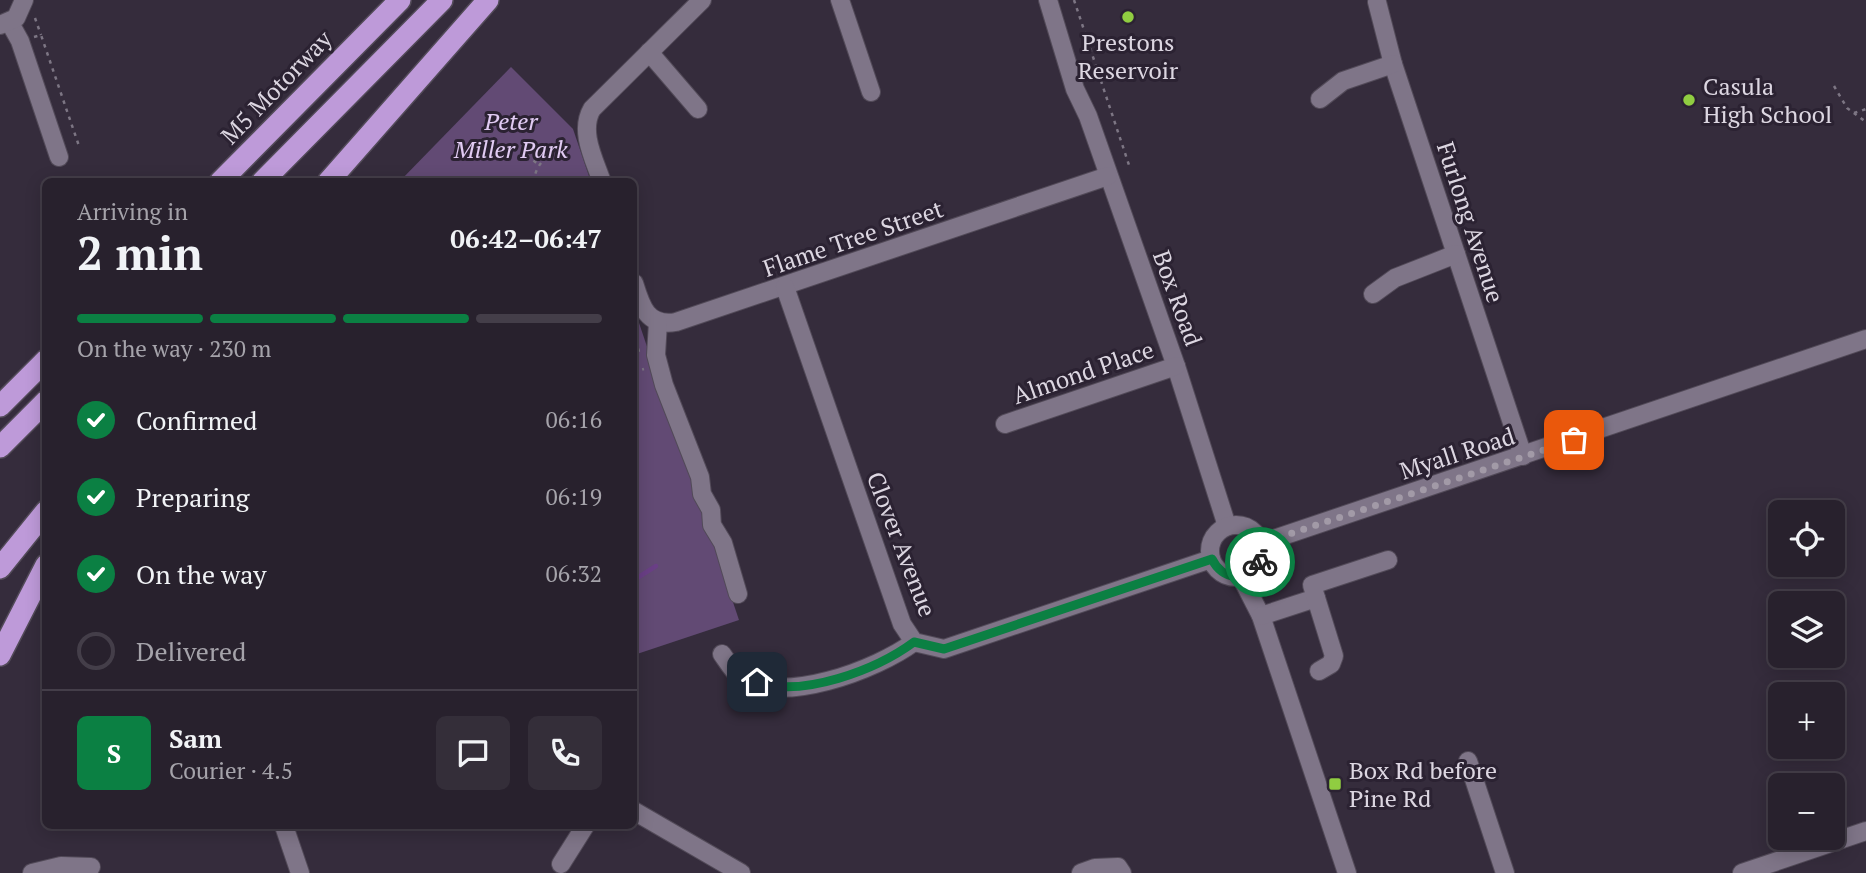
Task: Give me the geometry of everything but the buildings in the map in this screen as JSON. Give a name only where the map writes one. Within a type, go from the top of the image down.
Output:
[{"type":"highway","name":"M5 Motorway","points":[[224,178],[400,0]]},
{"type":"highway","points":[[266,178],[442,0]]},
{"type":"highway","points":[[332,178],[488,0]]},
{"type":"highway","points":[[338,178],[455,37]]},
{"type":"highway","points":[[0,406],[42,364]]},
{"type":"highway","points":[[0,447],[42,405]]},
{"type":"highway","points":[[0,568],[42,517]]},
{"type":"highway","points":[[0,655],[42,573]]},
{"type":"street","points":[[24,0],[22,12],[5,24],[20,41],[59,157]]},
{"type":"street","points":[[601,178],[586,131],[586,120],[592,109],[702,0]]},
{"type":"street","points":[[840,0],[871,92]]},
{"type":"street","name":"Box Road","points":[[1048,0],[1075,89],[1088,116],[1176,366],[1227,526]]},
{"type":"street","name":"Furlong Avenue","points":[[1377,2],[1394,64],[1523,456]]},
{"type":"street","points":[[649,52],[698,108]]},
{"type":"street","points":[[1320,99],[1343,81],[1394,64]]},
{"type":"street","name":"Flame Tree Street","points":[[658,322],[676,322],[785,287],[1108,176]]},
{"type":"street","points":[[1373,294],[1395,278],[1456,254]]},
{"type":"street","name":"Clover Avenue","points":[[785,287],[902,624],[914,642],[944,649],[1212,559]]},
{"type":"street","points":[[637,293],[649,318],[658,322],[656,355],[664,385],[700,477],[702,494],[711,510],[712,525],[723,543],[738,594]]},
{"type":"street","name":"Myall Road","points":[[1262,543],[1866,340]]},
{"type":"street","name":"Almond Place","points":[[1005,424],[1176,366]]},
{"type":"street","points":[[1244,525],[1258,536],[1262,543],[1263,552],[1256,568],[1241,577],[1224,574],[1212,559],[1214,537],[1227,526],[1244,525]]},
{"type":"street","points":[[1320,671],[1331,664],[1334,656],[1312,585],[1388,560]]},
{"type":"street","points":[[1241,577],[1261,617],[1347,873]]},
{"type":"street","points":[[1261,617],[1316,598]]},
{"type":"street","points":[[722,654],[739,676],[774,688],[812,686],[897,655],[914,642]]},
{"type":"street","points":[[1468,761],[1505,873]]},
{"type":"street","points":[[637,813],[741,873]]},
{"type":"street","points":[[285,829],[300,873]]},
{"type":"street","points":[[561,864],[583,829]]},
{"type":"street","points":[[1742,873],[1866,831]]},
{"type":"street","points":[[32,873],[61,866],[91,867]]},
{"type":"street","points":[[1081,873],[1118,867],[1122,873]]},
{"type":"path","points":[[1074,0],[1130,168]]},
{"type":"path","points":[[1834,86],[1838,96],[1866,122]]},
{"type":"path","points":[[1854,113],[1866,109]]},
{"type":"path","points":[[534,178],[535,171],[550,153],[574,143]]},
{"type":"path","points":[[519,160],[528,156],[540,166]]},
{"type":"green space","name":"Peter Miller Park","points":[[511,67],[573,129],[590,178],[403,178]]},
{"type":"green space","points":[[637,317],[739,620],[637,654]]},
{"type":"waterway","points":[[637,578],[656,566]]},
{"type":"way so far","points":[[1260,562],[1262,543],[1574,440]]},
{"type":"place","name":"Prestons Reservoir","points":[[1128,17]]},
{"type":"place","name":"Casula High School","points":[[1689,100]]},
{"type":"place","name":"Box Rd before Pine Rd","points":[[1335,784]]},
{"type":"route","points":[[757,682],[774,688],[812,686],[897,655],[914,642],[944,649],[1212,559],[1217,569],[1232,577],[1249,574],[1260,562]]}]
